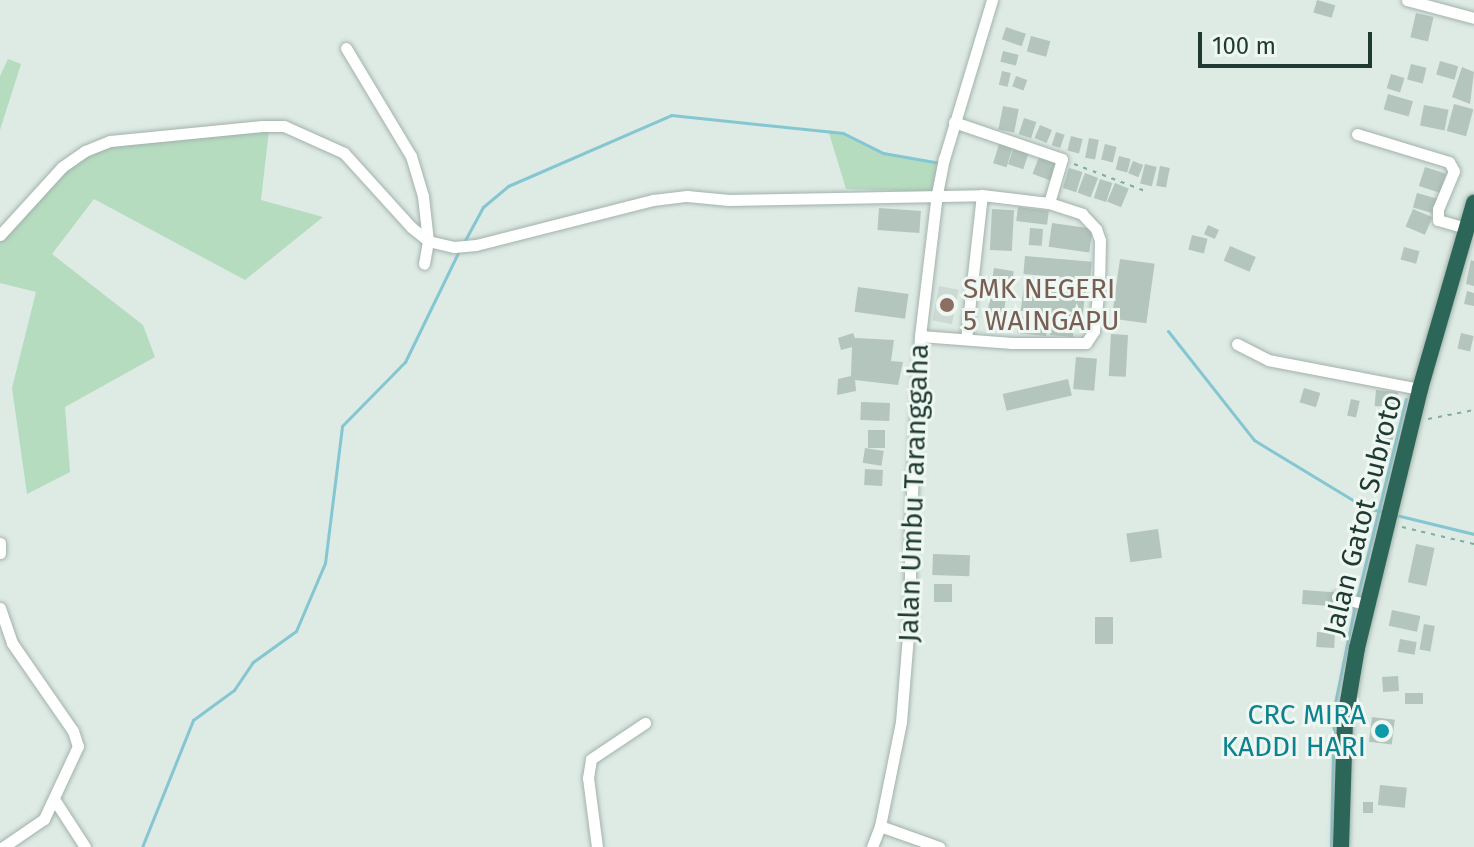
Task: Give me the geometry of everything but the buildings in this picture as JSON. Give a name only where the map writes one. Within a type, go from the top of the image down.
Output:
[{"type":"highway","name":"Jalan Gatot Subroto","points":[[1341,847],[1345,719],[1359,603],[1388,516],[1420,389],[1474,203]]},
{"type":"street","name":"Jalan Umbu Taranggaha","points":[[872,847],[880,826],[897,747],[905,676],[920,336],[937,194],[954,122],[992,0]]},
{"type":"street","points":[[1407,0],[1474,18]]},
{"type":"street","points":[[346,48],[411,156],[423,196],[428,241],[424,264]]},
{"type":"street","points":[[954,122],[1062,159],[1049,203]]},
{"type":"street","points":[[0,235],[62,167],[97,146],[110,141],[262,126],[284,126],[344,153],[428,241],[454,247],[476,245],[673,196],[729,200],[982,195],[1049,203],[1082,214],[1096,229],[1100,240],[1099,286],[1091,340],[1074,346],[920,336]]},
{"type":"street","points":[[1357,134],[1449,162],[1454,171],[1438,209],[1438,220],[1466,228]]},
{"type":"street","points":[[966,339],[982,195]]},
{"type":"street","points":[[1237,344],[1268,360],[1420,389]]},
{"type":"street","points":[[0,543],[0,553]]},
{"type":"street","points":[[1337,597],[1359,603]]},
{"type":"street","points":[[0,608],[12,643],[77,738],[78,746],[42,822],[3,847]]},
{"type":"street","points":[[597,847],[588,778],[591,759],[601,749],[645,723]]},
{"type":"street","points":[[54,799],[85,847]]},
{"type":"street","points":[[880,826],[939,847]]},
{"type":"path","points":[[1062,159],[1145,191]]},
{"type":"path","points":[[1411,423],[1474,410]]},
{"type":"path","points":[[1388,516],[1474,544]]},
{"type":"shaded area","name":"SMK NEGERI 5 WAINGAPU","points":[[939,286],[959,290],[952,324],[932,320]]},
{"type":"green space","points":[[8,59],[21,64],[0,130],[0,76]]},
{"type":"green space","points":[[269,130],[261,200],[323,217],[245,280],[94,199],[52,254],[143,325],[155,357],[65,407],[70,472],[27,494],[12,388],[36,292],[0,283],[0,237],[64,171],[85,155],[106,145]]},
{"type":"green space","points":[[828,130],[843,133],[883,153],[942,163],[938,192],[846,189]]},
{"type":"waterway","points":[[463,244],[483,207],[508,186],[671,115],[843,133],[883,153],[940,163]]},
{"type":"waterway","points":[[142,847],[193,720],[234,690],[253,662],[296,631],[325,563],[342,426],[405,362],[459,251]]},
{"type":"waterway","points":[[1168,331],[1254,440],[1366,508],[1385,512]]},
{"type":"waterway","points":[[1357,598],[1406,399]]},
{"type":"waterway","points":[[1396,515],[1474,534]]},
{"type":"waterway","points":[[1331,847],[1334,708],[1355,605]]},
{"type":"place","name":"SMK NEGERI 5 WAINGAPU","points":[[947,305]]},
{"type":"place","name":"CRC MIRA KADDI HARI","points":[[1382,731]]}]
